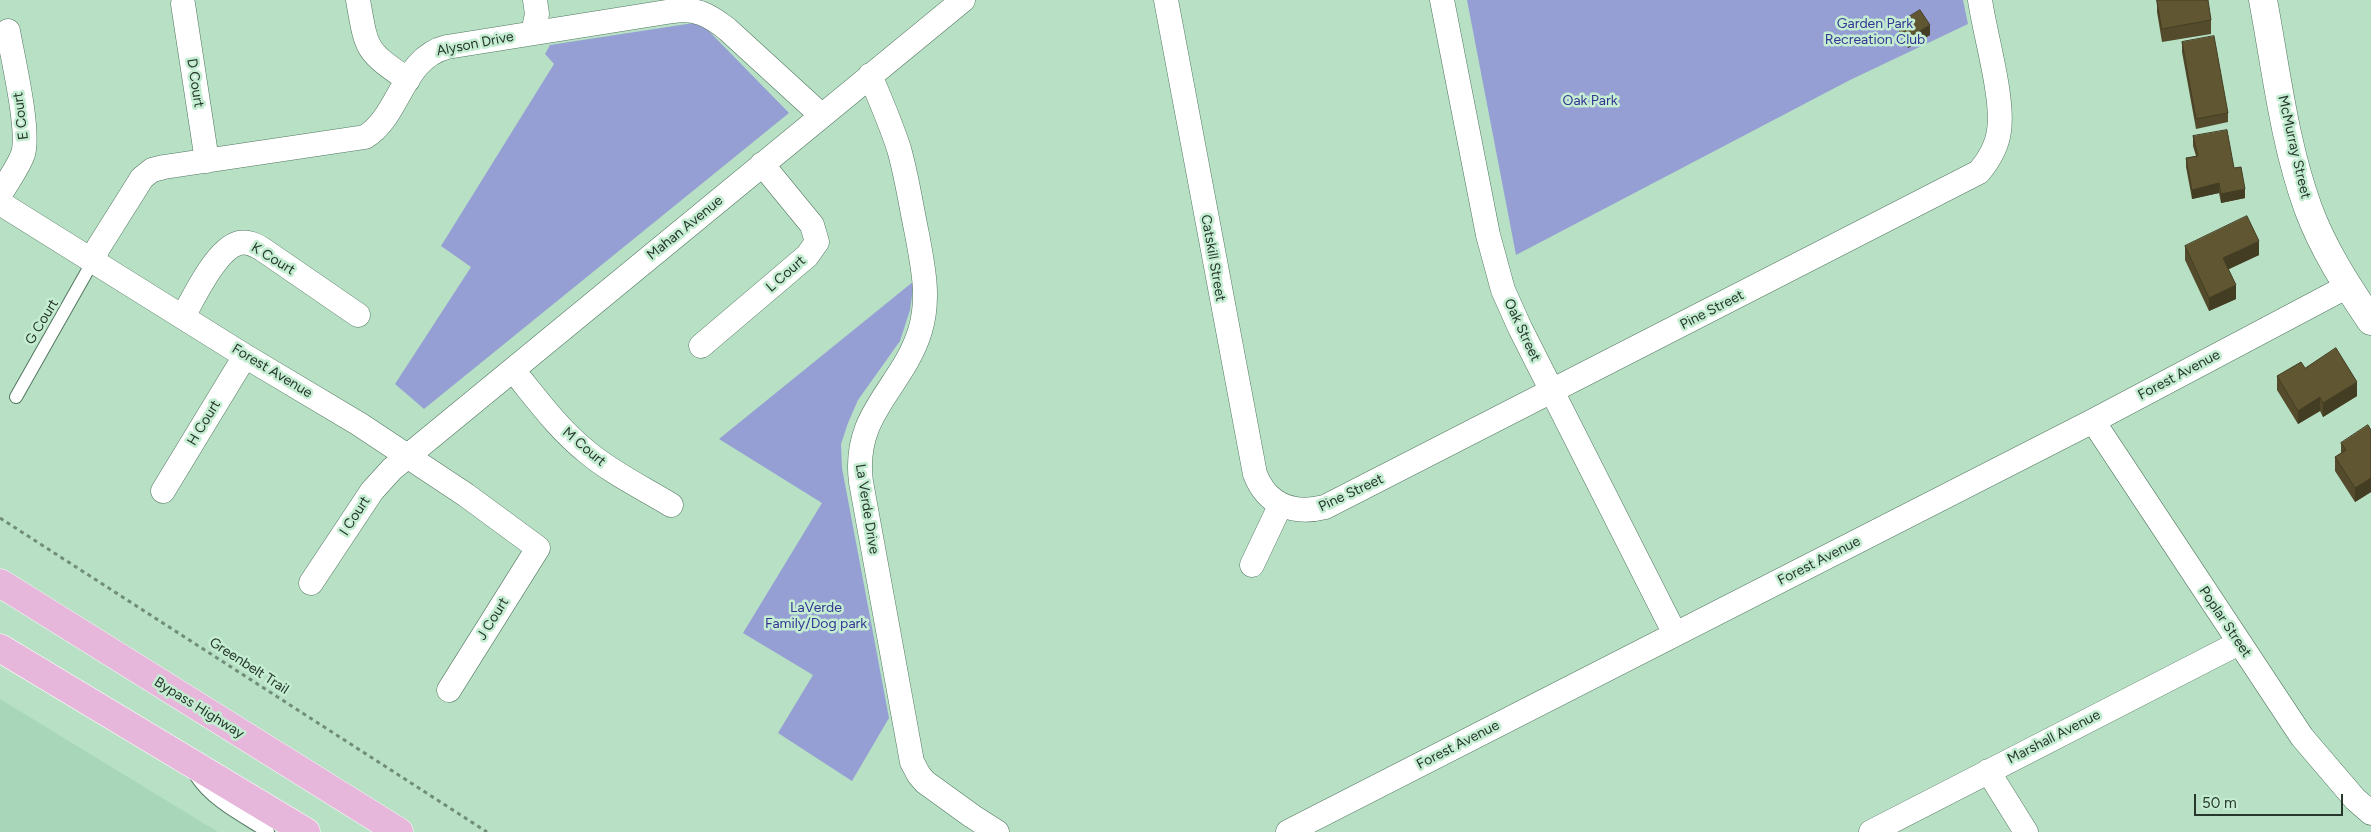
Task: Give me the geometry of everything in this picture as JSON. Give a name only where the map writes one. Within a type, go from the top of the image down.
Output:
[{"type":"highway","name":"Bypass Highway","points":[[0,583],[399,832]]},
{"type":"highway","points":[[0,648],[306,832]]},
{"type":"street","points":[[358,0],[364,37],[368,48],[379,60],[408,80]]},
{"type":"street","points":[[533,33],[537,14],[535,0]]},
{"type":"street","name":"Mahan Avenue","points":[[408,456],[963,0]]},
{"type":"street","name":"Catskill Street","points":[[1166,0],[1255,474],[1264,491],[1280,506]]},
{"type":"street","name":"Oak Street","points":[[1442,0],[1494,262],[1503,290],[1520,328],[1675,634]]},
{"type":"street","name":"Pine Street","points":[[1280,506],[1311,511],[1325,507],[1979,172],[1995,148],[2000,116],[1980,0]]},
{"type":"street","name":"McMurray Street","points":[[2263,0],[2290,141],[2308,208],[2321,237],[2348,286],[2371,321]]},
{"type":"street","name":"D Court","points":[[183,4],[207,161]]},
{"type":"street","name":"Alyson Drive","points":[[93,261],[110,228],[147,173],[156,169],[365,137],[374,130],[420,62],[435,50],[687,9],[710,8],[727,29],[821,115]]},
{"type":"street","name":"E Court","points":[[0,195],[21,159],[25,146],[8,31]]},
{"type":"street","name":"La Verde Drive","points":[[870,75],[894,135],[905,172],[923,268],[926,300],[920,330],[913,348],[878,405],[865,431],[860,455],[861,482],[912,762],[925,782],[998,832]]},
{"type":"street","name":"L Court","points":[[701,346],[806,256],[817,242],[812,225],[762,164]]},
{"type":"street","name":"Forest Avenue","points":[[0,203],[245,356],[359,424],[466,495],[538,548]]},
{"type":"street","name":"K Court","points":[[183,317],[214,266],[230,247],[242,242],[254,244],[262,249],[358,315]]},
{"type":"street","name":"Forest Avenue","points":[[1288,832],[2092,421],[2348,286]]},
{"type":"street","name":"H Court","points":[[163,491],[245,356]]},
{"type":"street","name":"M Court","points":[[513,370],[554,420],[583,449],[671,505]]},
{"type":"street","name":"Poplar Street","points":[[2092,421],[2302,737],[2354,799],[2371,813]]},
{"type":"street","name":"I Court","points":[[311,583],[372,491],[408,456]]},
{"type":"street","points":[[1252,565],[1280,506]]},
{"type":"street","name":"J Court","points":[[449,690],[538,548]]},
{"type":"street","name":"Marshall Avenue","points":[[1871,832],[1988,770],[2238,643]]},
{"type":"street","points":[[1988,770],[2026,832]]},
{"type":"lane","name":"G Court","points":[[16,397],[93,261]]},
{"type":"lane","points":[[187,761],[201,784],[221,802],[268,832]]},
{"type":"path","name":"Greenbelt Trail","points":[[0,518],[486,832]]},
{"type":"shaded area","points":[[0,699],[218,832],[0,832]]},
{"type":"green space","name":"Oak Park","points":[[1467,0],[1963,0],[1968,24],[1850,80],[1516,255]]},
{"type":"green space","points":[[700,22],[789,113],[424,409],[395,384],[471,267],[441,246],[554,64],[545,54],[550,45]]},
{"type":"green space","name":"LaVerde Family/Dog park","points":[[914,281],[910,310],[900,341],[858,400],[841,444],[842,468],[889,718],[852,781],[778,733],[813,675],[743,633],[822,503],[719,439]]},
{"type":"building","points":[[2157,0],[2208,0],[2211,20],[2162,29]]},
{"type":"building","points":[[1920,10],[1930,25],[1908,38],[1899,23]]},
{"type":"building","points":[[2214,36],[2228,113],[2196,119],[2182,42]]},
{"type":"building","points":[[2227,130],[2234,168],[2241,167],[2245,189],[2221,194],[2219,183],[2192,190],[2186,158],[2198,156],[2193,136]]},
{"type":"building","points":[[2247,216],[2259,241],[2223,258],[2236,285],[2209,298],[2185,246]]},
{"type":"building","points":[[2336,348],[2357,382],[2323,403],[2320,397],[2298,411],[2277,376],[2301,362],[2305,368]]},
{"type":"building","points":[[2368,425],[2371,430],[2371,478],[2355,488],[2335,457],[2346,450],[2341,443]]},
{"type":"park label","name":"Garden Park Recreation Club","points":[[1875,32]]}]
